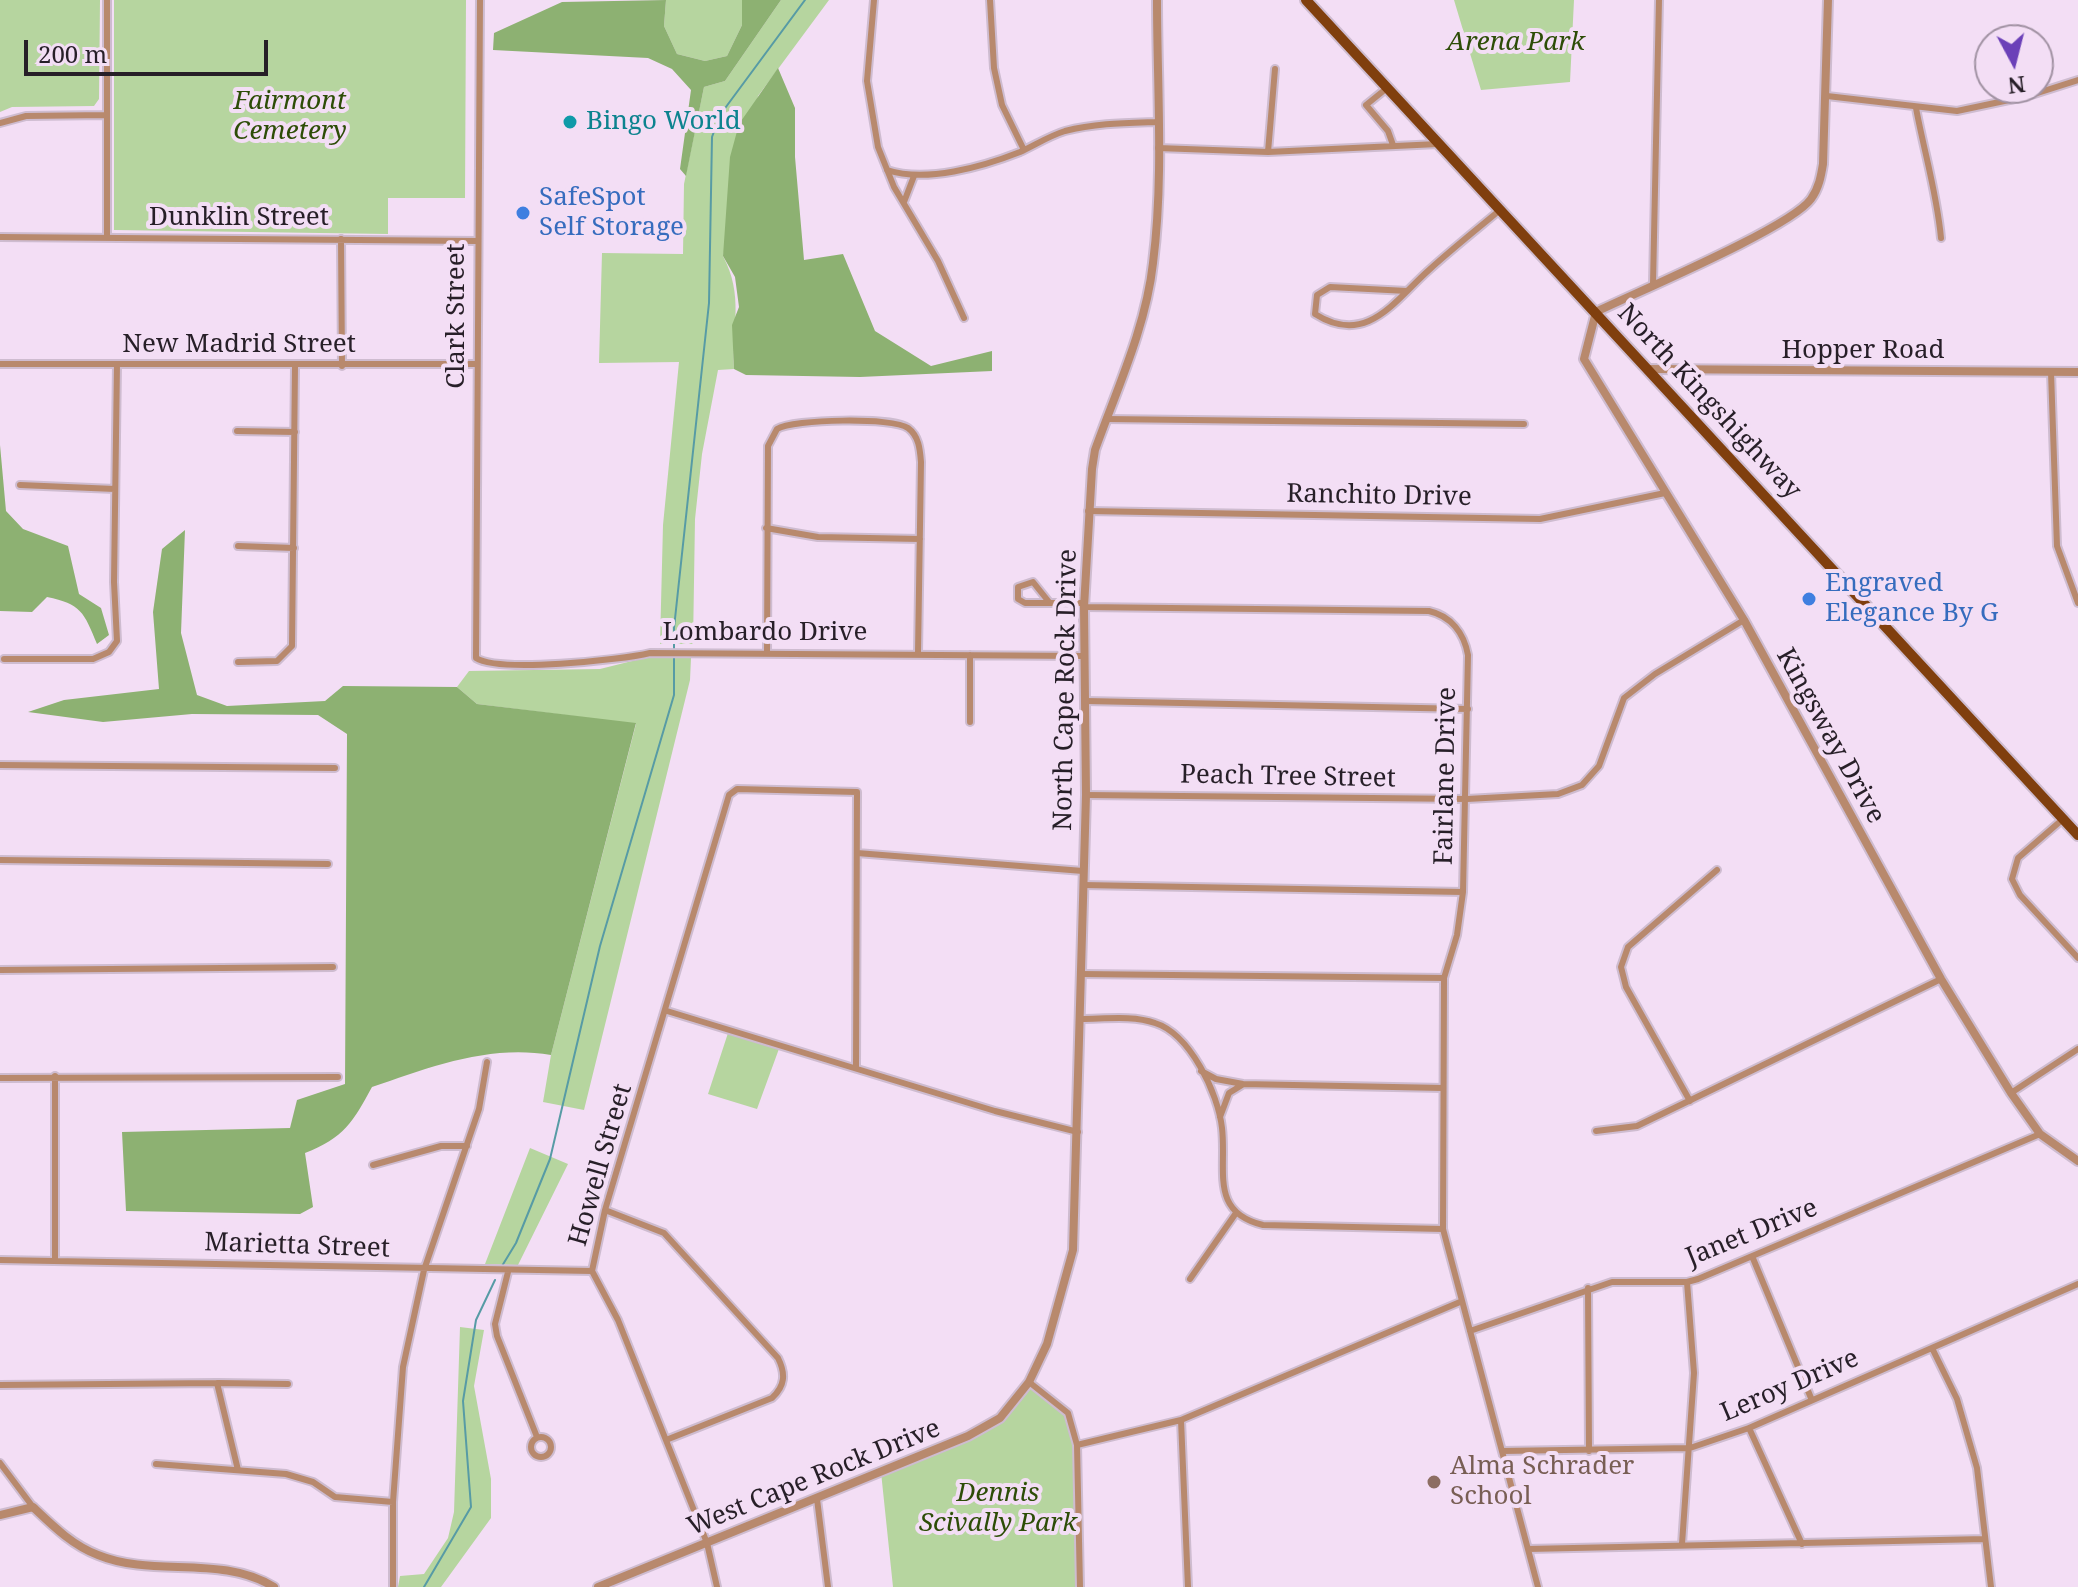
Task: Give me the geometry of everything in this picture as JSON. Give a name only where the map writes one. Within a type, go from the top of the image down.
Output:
[{"type":"main road","name":"North Kingshighway","points":[[1306,0],[2078,835]]},
{"type":"street","points":[[107,0],[107,237]]},
{"type":"street","name":"Clark Street","points":[[475,631],[480,0]]},
{"type":"street","points":[[874,0],[867,81],[878,147],[964,318]]},
{"type":"street","points":[[990,0],[994,68],[1002,105],[1024,150]]},
{"type":"street","name":"North Cape Rock Drive","points":[[1029,1382],[1047,1344],[1073,1250],[1079,1132],[1086,795],[1083,656],[1088,511],[1095,450],[1140,324],[1153,263],[1158,148],[1157,0]]},
{"type":"street","points":[[1653,284],[1659,0]]},
{"type":"street","points":[[1596,312],[1755,235],[1810,201],[1819,183],[1823,164],[1828,0]]},
{"type":"street","points":[[1268,152],[1275,69]]},
{"type":"street","points":[[1827,96],[1916,108],[1980,108],[2078,80]]},
{"type":"street","points":[[1387,88],[1366,105],[1388,131],[1393,145]]},
{"type":"street","points":[[1916,108],[1929,180],[1938,203],[1941,238]]},
{"type":"street","points":[[0,123],[26,116],[106,115]]},
{"type":"street","points":[[887,170],[914,176],[982,163],[1024,150],[1063,132],[1110,123],[1158,122]]},
{"type":"street","points":[[1158,148],[1268,152],[1439,144]]},
{"type":"street","points":[[904,202],[914,176]]},
{"type":"street","points":[[1407,291],[1330,287],[1317,295],[1313,306],[1315,314],[1324,320],[1348,325],[1382,316],[1500,210]]},
{"type":"street","name":"Dunklin Street","points":[[0,237],[478,241]]},
{"type":"street","points":[[341,239],[342,366]]},
{"type":"street","name":"Kingsway Drive","points":[[1596,312],[1584,359],[1744,620],[1941,979],[2011,1093],[2040,1134],[2078,1161]]},
{"type":"street","name":"New Madrid Street","points":[[0,364],[477,364]]},
{"type":"street","points":[[4,659],[81,660],[102,656],[117,641],[117,364]]},
{"type":"street","points":[[238,662],[277,661],[290,653],[295,366]]},
{"type":"street","name":"Hopper Road","points":[[1647,369],[2078,372]]},
{"type":"street","points":[[2051,372],[2057,546],[2078,603]]},
{"type":"street","points":[[1106,419],[1524,424]]},
{"type":"street","points":[[767,653],[768,446],[777,429],[803,422],[896,423],[911,430],[919,449],[918,653]]},
{"type":"street","points":[[237,431],[295,432]]},
{"type":"street","points":[[20,485],[115,489]]},
{"type":"street","name":"Ranchito Drive","points":[[1088,511],[1540,519],[1665,493]]},
{"type":"street","points":[[766,528],[818,537],[920,539]]},
{"type":"street","points":[[238,546],[294,548]]},
{"type":"street","points":[[1033,582],[1049,602],[1021,602],[1016,595],[1018,587],[1033,582]]},
{"type":"street","name":"Fairlane Drive","points":[[1049,602],[1437,613],[1456,627],[1467,648],[1467,799],[1463,892],[1457,935],[1444,978],[1443,1229],[1538,1587]]},
{"type":"street","name":"Peach Tree Street","points":[[1086,795],[1467,799],[1558,794],[1582,785],[1599,766],[1624,698],[1655,674],[1744,620]]},
{"type":"street","name":"Lombardo Drive","points":[[475,631],[475,656],[485,663],[600,662],[668,653],[1083,656]]},
{"type":"street","points":[[970,655],[970,722]]},
{"type":"street","points":[[1086,701],[1468,709]]},
{"type":"street","points":[[0,765],[335,768]]},
{"type":"street","name":"Howell Street","points":[[717,1587],[707,1543],[618,1320],[592,1271],[605,1210],[667,1011],[729,795],[737,789],[857,792],[857,853]]},
{"type":"street","points":[[2063,819],[2018,858],[2012,879],[2020,895],[2078,958]]},
{"type":"street","points":[[856,1068],[857,853],[1083,871]]},
{"type":"street","points":[[0,860],[328,864]]},
{"type":"street","points":[[1690,1101],[1626,987],[1621,967],[1628,947],[1717,870]]},
{"type":"street","points":[[1083,885],[1463,892]]},
{"type":"street","points":[[0,970],[333,967]]},
{"type":"street","points":[[1081,974],[1444,978]]},
{"type":"street","points":[[1596,1131],[1637,1126],[1941,979]]},
{"type":"street","points":[[667,1011],[1079,1132]]},
{"type":"street","points":[[1081,1019],[1159,1024],[1184,1041],[1201,1071],[1220,1117],[1223,1185],[1236,1213],[1246,1221],[1263,1225],[1443,1229]]},
{"type":"street","points":[[2011,1093],[2078,1049]]},
{"type":"street","points":[[393,1587],[393,1502],[403,1367],[424,1270],[484,1094],[487,1062]]},
{"type":"street","points":[[1201,1071],[1216,1079],[1243,1084],[1443,1088]]},
{"type":"street","points":[[55,1076],[55,1260]]},
{"type":"street","points":[[0,1078],[338,1077]]},
{"type":"street","points":[[1220,1117],[1229,1093],[1243,1084]]},
{"type":"street","name":"Janet Drive","points":[[1470,1331],[1612,1282],[1687,1282],[2040,1134]]},
{"type":"street","points":[[373,1165],[441,1146],[467,1146]]},
{"type":"street","points":[[605,1210],[664,1233],[778,1358],[784,1370],[783,1385],[772,1398],[666,1440]]},
{"type":"street","points":[[1190,1279],[1236,1213]]},
{"type":"street","points":[[1752,1256],[1811,1398]]},
{"type":"street","name":"Marietta Street","points":[[0,1260],[508,1272],[592,1271]]},
{"type":"street","points":[[508,1272],[495,1324],[497,1336],[537,1437]]},
{"type":"street","points":[[1682,1544],[1693,1360],[1687,1282]]},
{"type":"street","name":"Leroy Drive","points":[[1502,1451],[1690,1448],[1749,1428],[1811,1398],[2078,1284]]},
{"type":"street","points":[[1588,1288],[1589,1451]]},
{"type":"street","points":[[1077,1445],[1181,1420],[1460,1302]]},
{"type":"street","points":[[1932,1348],[1957,1399],[1977,1468],[1991,1587]]},
{"type":"street","points":[[1029,1382],[1068,1413],[1077,1445],[1080,1587]]},
{"type":"street","name":"West Cape Rock Drive","points":[[598,1587],[968,1436],[1000,1418],[1029,1382]]},
{"type":"street","points":[[217,1383],[238,1470]]},
{"type":"street","points":[[0,1385],[288,1384]]},
{"type":"street","points":[[1181,1420],[1188,1587]]},
{"type":"street","points":[[1749,1428],[1802,1544]]},
{"type":"street","points":[[0,1463],[33,1507],[58,1531],[99,1556],[131,1564],[233,1571],[274,1587]]},
{"type":"street","points":[[156,1464],[300,1477],[335,1497],[393,1502]]},
{"type":"street","points":[[817,1499],[828,1587]]},
{"type":"street","points":[[0,1515],[33,1507]]},
{"type":"street","points":[[1528,1549],[1985,1539]]},
{"type":"green space","points":[[0,0],[100,0],[99,99],[94,106],[12,107],[0,112]]},
{"type":"green space","name":"Fairmont Cemetery","points":[[114,0],[466,0],[465,198],[388,198],[388,234],[114,230]]},
{"type":"green space","points":[[666,0],[742,0],[742,25],[727,56],[705,61],[677,54],[664,26]]},
{"type":"green space","points":[[666,0],[664,26],[677,54],[705,61],[727,56],[742,25],[742,0],[781,0],[725,81],[704,87],[686,176],[680,169],[691,90],[672,69],[648,58],[493,50],[494,33],[562,2]]},
{"type":"green space","points":[[781,0],[829,0],[758,96],[723,256],[735,298],[734,369],[718,370],[702,454],[695,519],[693,644],[660,644],[663,525],[679,362],[599,363],[602,253],[683,254],[684,184],[704,87],[725,81]]},
{"type":"green space","name":"Arena Park","points":[[1454,0],[1574,0],[1570,82],[1481,90]]},
{"type":"green space","points":[[778,68],[795,108],[795,157],[804,260],[843,254],[875,331],[931,366],[992,351],[992,371],[860,377],[746,375],[734,369],[732,325],[739,307],[735,277],[723,256],[730,157],[739,124]]},
{"type":"green space","points":[[0,445],[6,511],[23,529],[68,546],[79,594],[101,608],[109,635],[97,644],[80,611],[67,603],[47,597],[32,612],[0,611]]},
{"type":"green space","points":[[185,530],[181,633],[197,695],[227,706],[325,701],[343,686],[457,687],[477,704],[636,723],[551,1055],[505,1053],[460,1059],[372,1087],[346,1128],[305,1153],[313,1207],[300,1214],[126,1211],[122,1132],[290,1128],[297,1100],[345,1084],[347,734],[318,715],[192,714],[103,722],[28,712],[64,700],[159,689],[153,612],[162,549]]},
{"type":"green space","points":[[648,657],[691,658],[690,680],[584,1110],[543,1102],[551,1055],[636,724],[477,704],[457,687],[469,671],[600,669]]},
{"type":"green space","points":[[729,1030],[780,1046],[757,1109],[708,1094]]},
{"type":"green space","points":[[530,1148],[568,1164],[518,1265],[485,1264]]},
{"type":"green space","points":[[460,1327],[484,1330],[474,1386],[491,1479],[491,1518],[441,1587],[398,1587],[400,1576],[424,1574],[448,1538],[454,1512]]},
{"type":"green space","name":"Dennis Scivally Park","points":[[1029,1382],[1068,1413],[1077,1445],[1080,1587],[893,1587],[881,1472],[1000,1418]]},
{"type":"waterway","points":[[502,1266],[516,1243],[550,1159],[600,946],[674,695],[674,628],[709,303],[712,137],[720,115],[805,0]]},
{"type":"waterway","points":[[424,1587],[471,1507],[463,1401],[476,1320],[495,1280]]},
{"type":"place","name":"Bingo World","points":[[570,122]]},
{"type":"place","name":"SafeSpot Self Storage","points":[[523,213]]},
{"type":"place","name":"Engraved Elegance By G","points":[[1809,599]]},
{"type":"place","name":"Alma Schrader School","points":[[1434,1482]]}]
